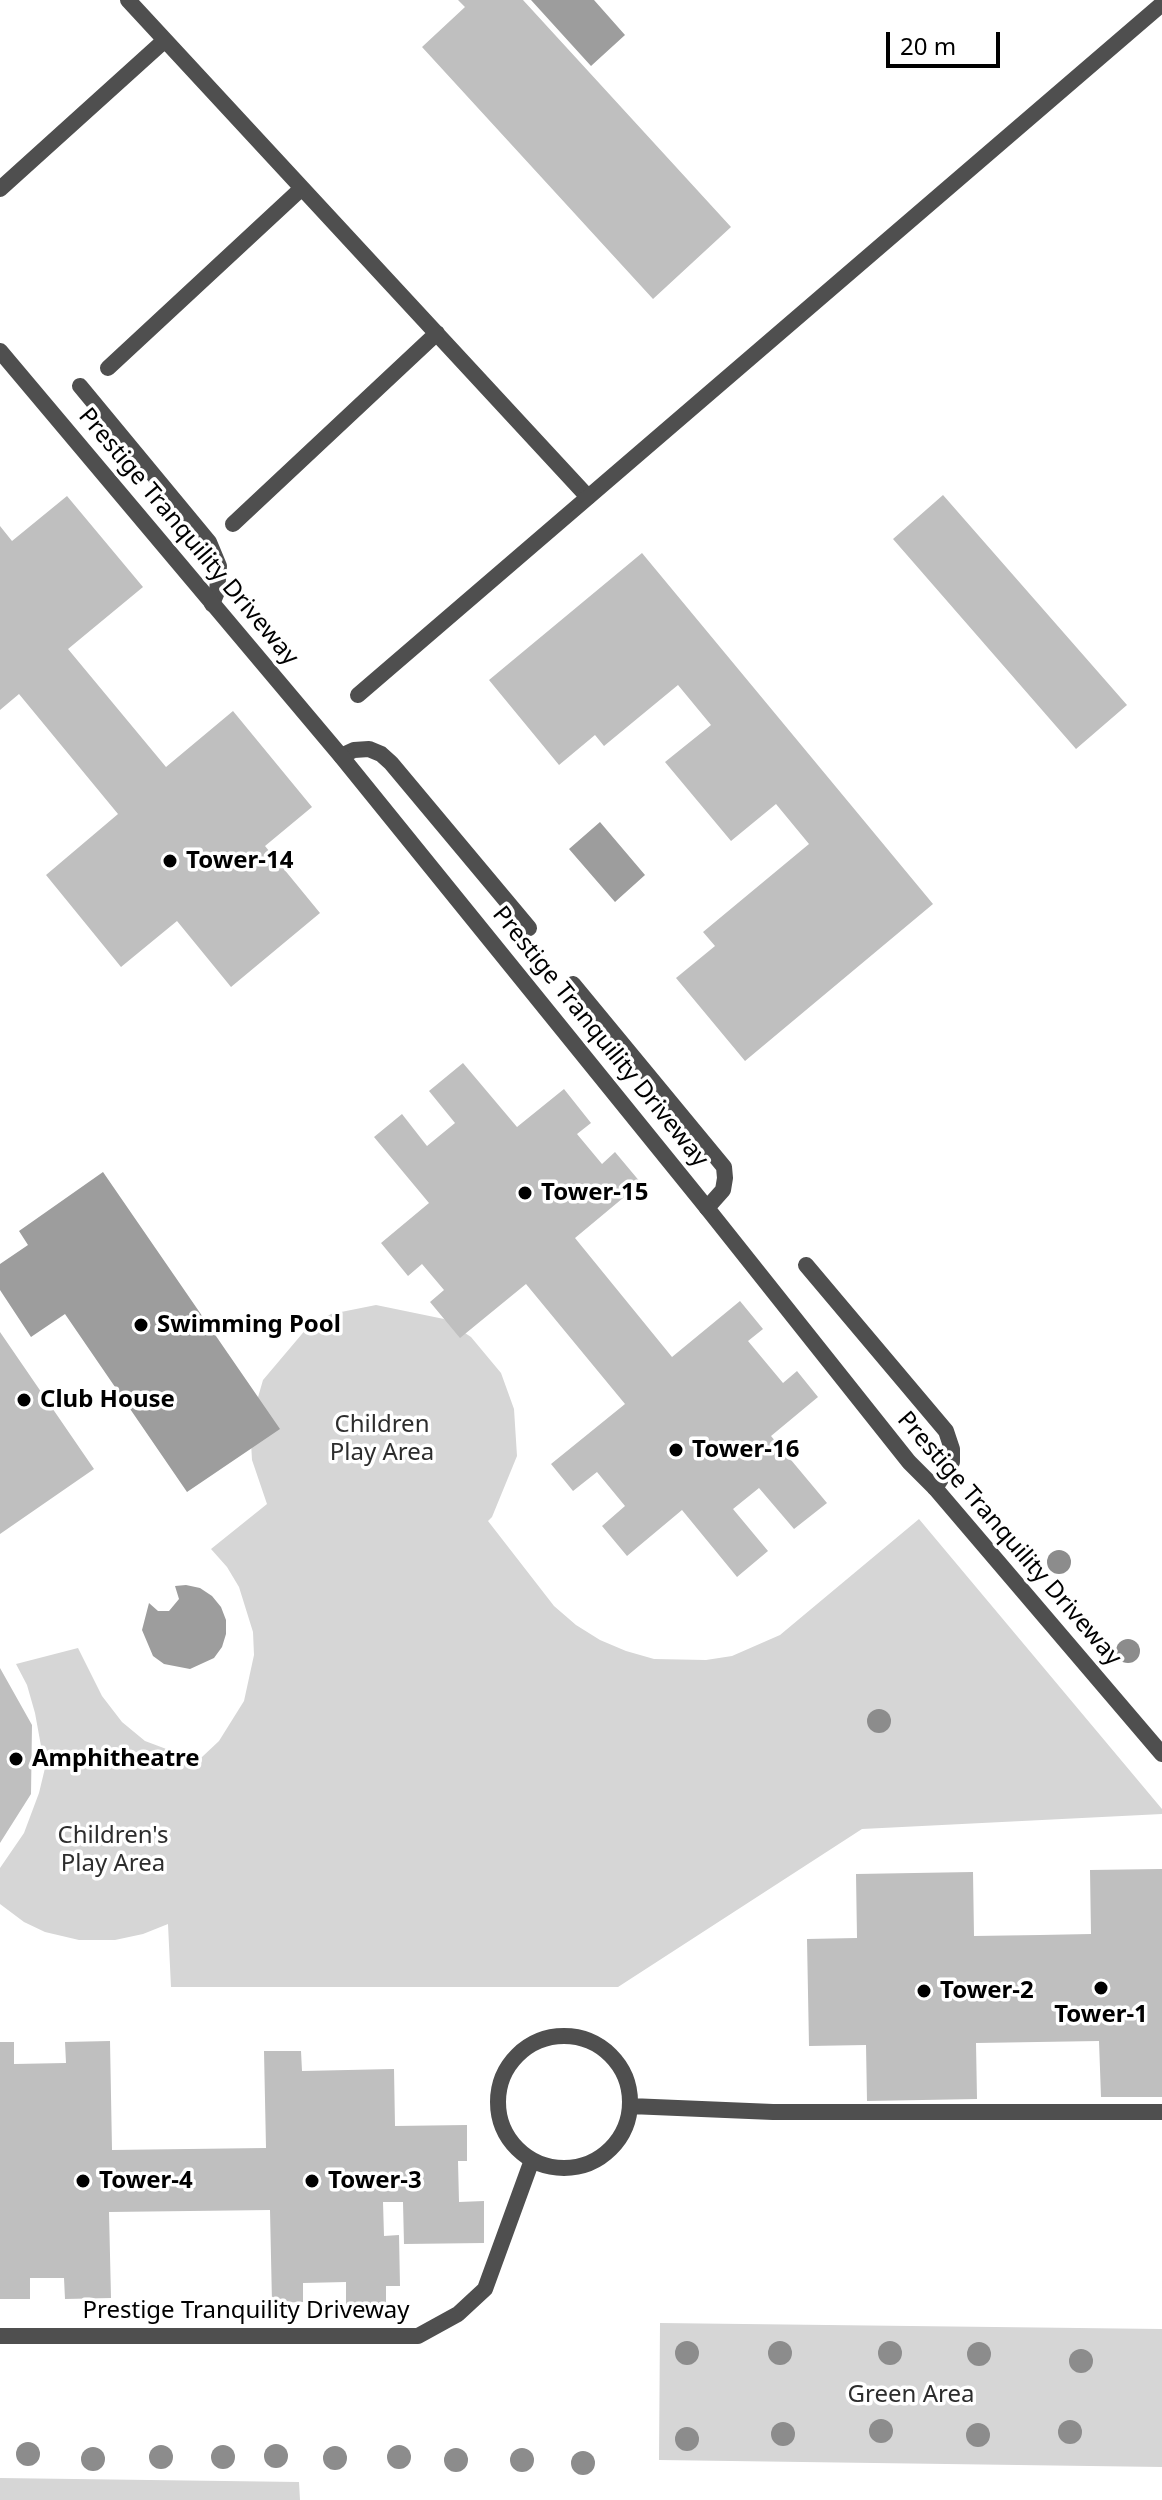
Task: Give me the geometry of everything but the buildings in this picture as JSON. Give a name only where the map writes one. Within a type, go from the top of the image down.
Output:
[{"type":"street","points":[[128,0],[588,497]]},
{"type":"street","points":[[358,695],[1162,4]]},
{"type":"street","points":[[0,189],[165,40]]},
{"type":"street","points":[[108,368],[302,188]]},
{"type":"street","points":[[233,524],[437,333]]},
{"type":"street","name":"Prestige Tranquility Driveway","points":[[0,351],[341,756],[909,1462],[935,1488],[1162,1754]]},
{"type":"street","points":[[80,386],[209,542],[219,566],[217,592],[212,604]]},
{"type":"street","points":[[341,756],[354,750],[369,749],[391,763],[529,928]]},
{"type":"street","points":[[573,984],[724,1167],[723,1190],[707,1208]]},
{"type":"street","points":[[806,1265],[946,1431],[952,1449],[952,1462],[935,1488]]},
{"type":"street","points":[[561,2036],[583,2039],[602,2048],[618,2064],[627,2084],[630,2106],[627,2124],[618,2141],[605,2154],[588,2164],[559,2167],[532,2160],[516,2148],[504,2131],[498,2111],[499,2089],[507,2069],[521,2051],[540,2040],[561,2036]]},
{"type":"street","points":[[630,2106],[773,2112],[1162,2112]]},
{"type":"street","name":"Prestige Tranquility Driveway","points":[[0,2336],[418,2336],[458,2314],[485,2289],[532,2160]]},
{"type":"green space","points":[[376,1305],[444,1319],[471,1337],[501,1373],[514,1409],[517,1456],[488,1521],[554,1606],[576,1625],[600,1640],[654,1659],[706,1660],[732,1656],[780,1635],[919,1519],[1162,1809],[1162,1814],[862,1829],[618,1987],[171,1987],[168,1924],[115,1940],[79,1940],[45,1932],[24,1922],[0,1904],[0,1868],[24,1833],[45,1768],[35,1713],[27,1685],[16,1664],[78,1648],[102,1696],[122,1722],[145,1741],[202,1757],[219,1741],[244,1701],[254,1655],[253,1632],[239,1587],[211,1549],[267,1504],[252,1460],[250,1425],[263,1380],[307,1328],[331,1314]]},
{"type":"green space","name":"Green Area","points":[[660,2323],[1162,2329],[1162,2467],[659,2460]]},
{"type":"green space","points":[[0,2478],[299,2482],[300,2500],[0,2500]]},
{"type":"shaded area","points":[[531,0],[594,0],[625,35],[591,66]]},
{"type":"shaded area","points":[[600,822],[645,875],[615,902],[569,849]]},
{"type":"shaded area","name":"Swimming Pool","points":[[103,1172],[280,1429],[187,1492],[65,1314],[31,1337],[0,1290],[0,1264],[28,1245],[19,1231]]},
{"type":"shaded area","points":[[175,1586],[200,1588],[212,1596],[226,1620],[222,1647],[214,1658],[190,1669],[164,1664],[153,1656],[142,1630],[149,1603],[158,1611],[169,1611],[179,1599]]},
{"type":"place","name":"Tower-14","points":[[170,861]]},
{"type":"place","name":"Tower-15","points":[[525,1193]]},
{"type":"place","name":"Swimming Pool","points":[[141,1325]]},
{"type":"place","name":"Club House","points":[[24,1400]]},
{"type":"place","name":"Tower-16","points":[[676,1450]]},
{"type":"place","name":"Amphitheatre","points":[[16,1759]]},
{"type":"place","name":"Tower-1","points":[[1101,1988]]},
{"type":"place","name":"Tower-2","points":[[924,1991]]},
{"type":"place","name":"Tower-4","points":[[83,2181]]},
{"type":"place","name":"Tower-3","points":[[312,2181]]},
{"type":"park label","name":"Children Play Area","points":[[382,1439]]},
{"type":"park label","name":"Children's Play Area","points":[[113,1850]]}]
